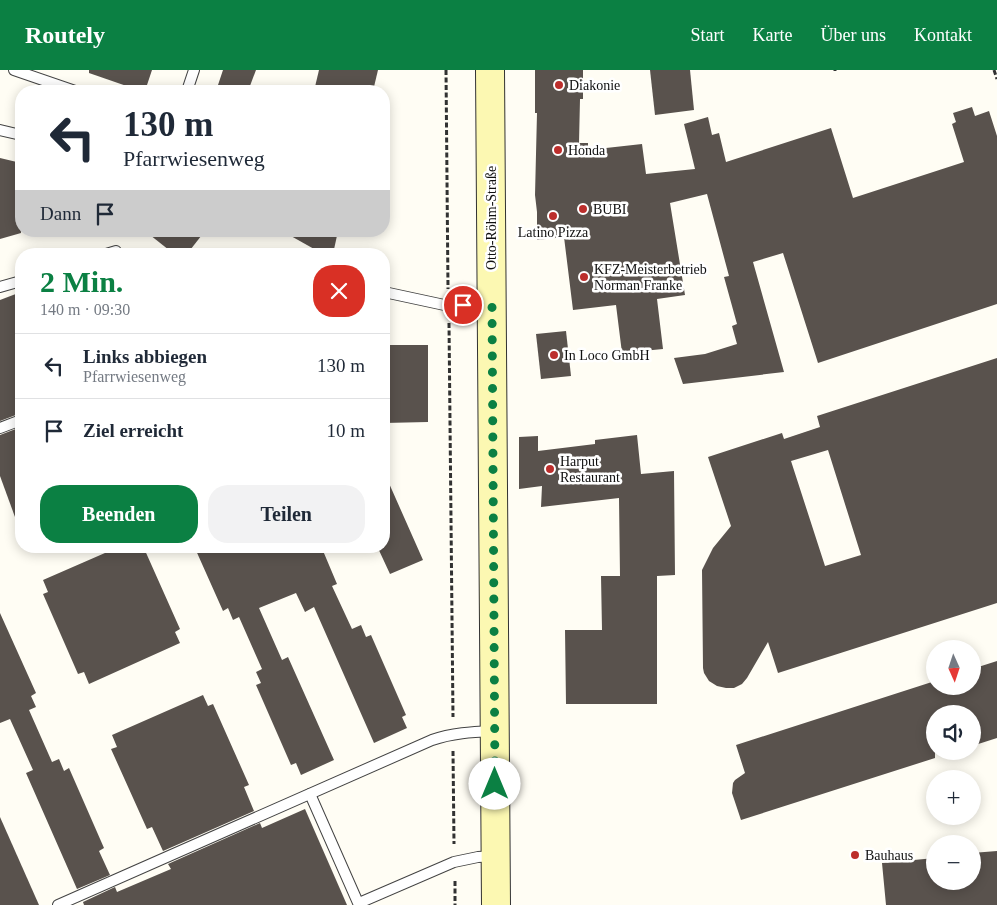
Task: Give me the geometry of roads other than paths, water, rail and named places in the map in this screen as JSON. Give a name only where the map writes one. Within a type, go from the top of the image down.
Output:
[{"type":"street","name":"Otto-Röhm-Straße","points":[[490,70],[496,905]]},
{"type":"lane","points":[[14,70],[58,85]]},
{"type":"lane","points":[[189,85],[194,70]]},
{"type":"lane","points":[[0,130],[15,134]]},
{"type":"lane","points":[[0,287],[15,283]]},
{"type":"lane","points":[[390,293],[449,306],[492,304]]},
{"type":"lane","points":[[0,428],[15,422]]},
{"type":"lane","points":[[58,905],[432,740],[453,734],[495,731]]},
{"type":"lane","points":[[310,794],[359,904],[454,862],[478,856],[496,856]]},
{"type":"place","name":"Diakonie","points":[[559,85]]},
{"type":"place","name":"Honda","points":[[558,150]]},
{"type":"place","name":"BUBI","points":[[583,209]]},
{"type":"place","name":"Latino Pizza","points":[[553,216]]},
{"type":"place","name":"KFZ-Meisterbetrieb Norman Franke","points":[[584,277]]},
{"type":"place","name":"In Loco GmbH","points":[[554,355]]},
{"type":"place","name":"Harput Restaurant","points":[[550,469]]},
{"type":"place","name":"Bauhaus","points":[[855,855]]}]
